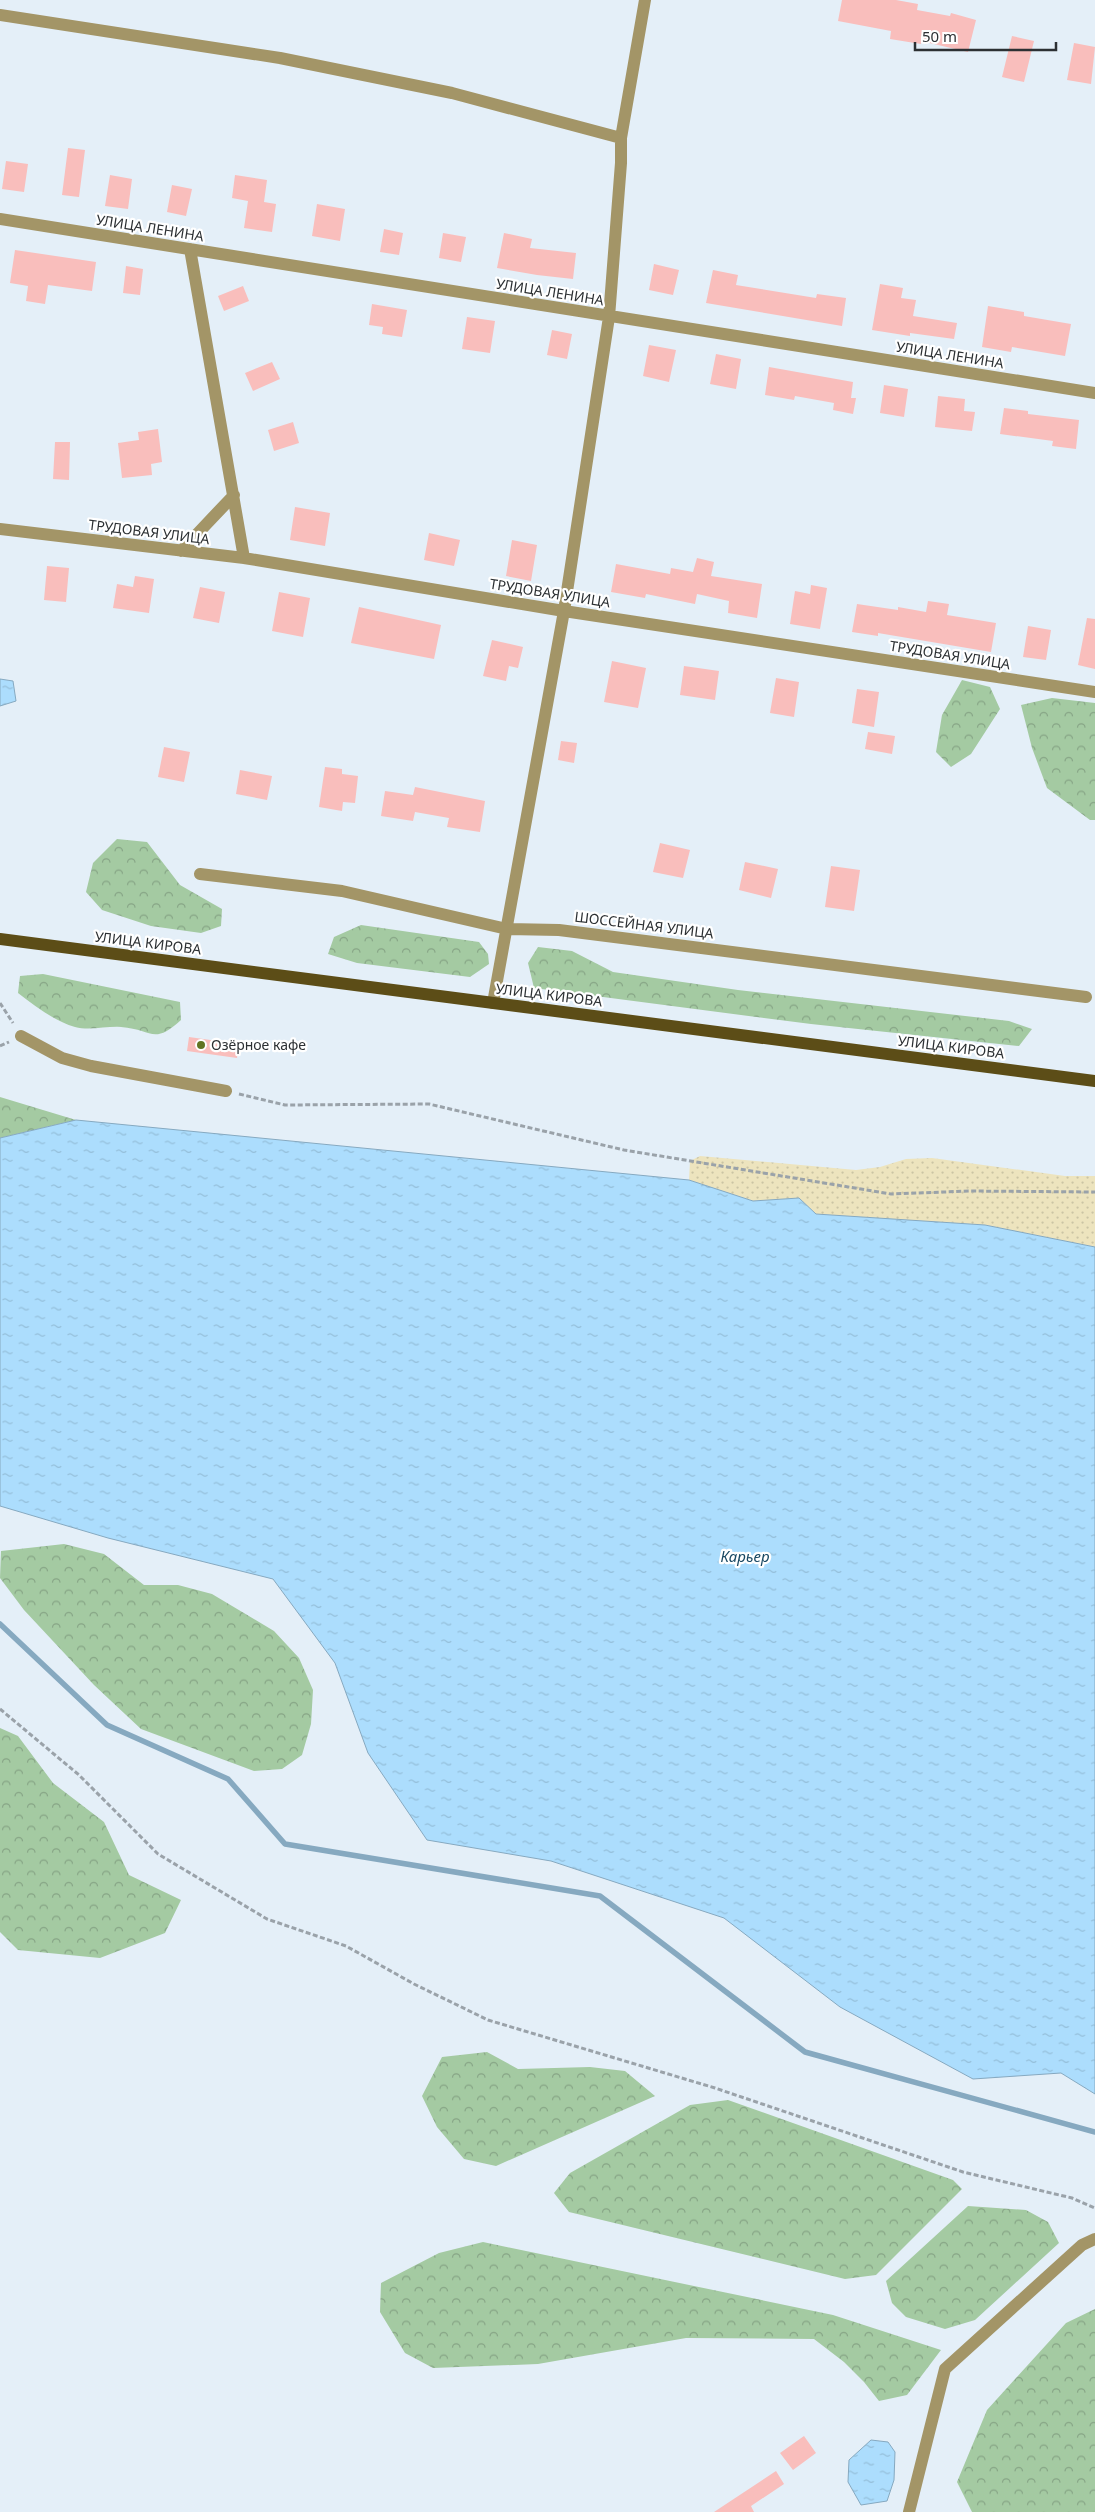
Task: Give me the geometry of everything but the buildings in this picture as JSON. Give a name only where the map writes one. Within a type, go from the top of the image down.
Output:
[{"type":"main road","name":"УЛИЦА КИРОВА","points":[[0,939],[1095,1081]]},
{"type":"street","points":[[493,1003],[564,611],[609,317],[621,163],[620,138],[645,0]]},
{"type":"street","points":[[0,15],[299,62],[452,93],[620,138]]},
{"type":"street","name":"УЛИЦА ЛЕНИНА","points":[[0,219],[1095,393]]},
{"type":"street","points":[[190,250],[244,558]]},
{"type":"street","points":[[181,551],[234,495]]},
{"type":"street","name":"ТРУДОВАЯ УЛИЦА","points":[[0,529],[244,558],[564,611],[1095,692]]},
{"type":"street","name":"ШОССЕЙНАЯ УЛИЦА","points":[[200,874],[342,891],[506,929],[559,930],[1086,997]]},
{"type":"street","points":[[21,1036],[62,1058],[91,1066],[226,1091]]},
{"type":"street","points":[[909,2512],[945,2369],[1082,2245],[1095,2239]]},
{"type":"path","points":[[0,1003],[21,1036]]},
{"type":"path","points":[[226,1091],[285,1105],[429,1104],[624,1150],[892,1194],[970,1191],[1095,1192]]},
{"type":"path","points":[[0,1709],[79,1774],[158,1854],[267,1919],[346,1946],[414,1984],[488,2020],[715,2088],[963,2172],[1072,2198],[1095,2208]]},
{"type":"green space","points":[[962,680],[990,687],[1000,709],[971,754],[951,767],[936,752],[942,715]]},
{"type":"green space","points":[[1052,698],[1095,703],[1095,820],[1090,820],[1047,788],[1032,748],[1021,705]]},
{"type":"green space","points":[[117,839],[147,842],[180,885],[222,909],[221,926],[201,933],[151,926],[102,910],[86,892],[93,863]]},
{"type":"green space","points":[[361,925],[479,942],[488,954],[489,964],[470,977],[357,963],[328,954],[334,937]]},
{"type":"green space","points":[[538,947],[572,951],[613,972],[738,990],[1009,1021],[1032,1029],[1019,1046],[811,1024],[534,988],[528,963]]},
{"type":"green space","points":[[43,974],[180,1002],[181,1020],[172,1028],[158,1034],[121,1027],[86,1029],[75,1027],[52,1017],[18,993],[20,976]]},
{"type":"green space","points":[[0,1097],[76,1120],[0,1138]]},
{"type":"green space","points":[[64,1544],[104,1554],[144,1585],[178,1585],[212,1594],[274,1631],[299,1658],[313,1690],[311,1724],[302,1755],[282,1769],[254,1771],[141,1729],[94,1685],[24,1610],[0,1578],[1,1551]]},
{"type":"green space","points":[[0,1728],[18,1736],[53,1783],[104,1822],[129,1875],[181,1900],[165,1933],[100,1958],[18,1950],[0,1932]]},
{"type":"green space","points":[[487,2052],[518,2069],[590,2067],[625,2071],[655,2096],[496,2166],[464,2159],[437,2127],[422,2096],[442,2057]]},
{"type":"green space","points":[[728,2100],[953,2180],[962,2189],[876,2275],[845,2279],[569,2212],[554,2193],[570,2173],[690,2105]]},
{"type":"green space","points":[[968,2206],[1026,2210],[1048,2222],[1059,2243],[975,2320],[945,2329],[906,2317],[892,2303],[886,2281]]},
{"type":"green space","points":[[483,2242],[833,2315],[941,2350],[907,2395],[879,2401],[864,2382],[844,2362],[814,2339],[686,2338],[538,2364],[433,2368],[405,2353],[380,2312],[381,2283],[439,2253]]},
{"type":"green space","points":[[1095,2309],[1095,2512],[972,2512],[957,2482],[987,2410],[1066,2323]]},
{"type":"sand","points":[[700,1156],[856,1170],[880,1167],[906,1159],[932,1158],[1065,1176],[1095,1176],[1095,1247],[985,1225],[816,1214],[799,1198],[753,1201],[689,1180],[690,1161]]},
{"type":"water","points":[[0,679],[13,681],[16,701],[0,706]]},
{"type":"water","name":"Карьер","points":[[76,1120],[689,1180],[753,1201],[799,1198],[816,1214],[985,1225],[1095,1247],[1095,2094],[1061,2073],[973,2079],[840,2007],[724,1918],[551,1861],[427,1840],[368,1753],[335,1663],[273,1579],[108,1538],[0,1506],[0,1138]]},
{"type":"water","points":[[871,2440],[888,2442],[895,2452],[894,2480],[887,2501],[861,2505],[848,2482],[849,2460]]},
{"type":"waterway","points":[[0,1624],[107,1725],[228,1779],[285,1844],[600,1896],[805,2052],[1095,2132]]},
{"type":"place","name":"Озёрное кафе","points":[[201,1045]]}]
